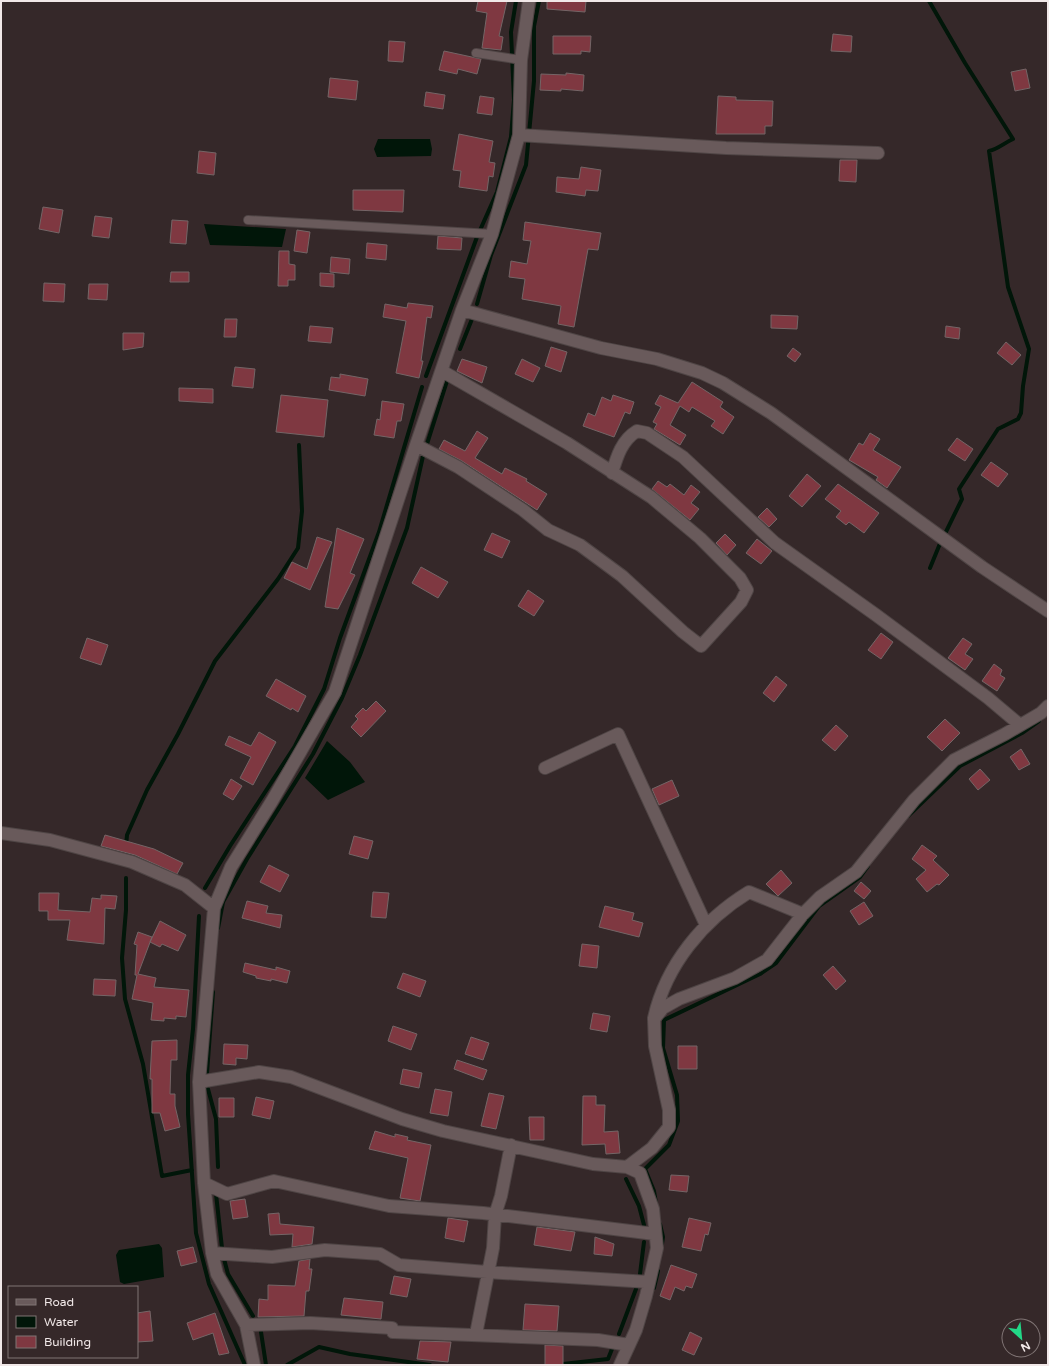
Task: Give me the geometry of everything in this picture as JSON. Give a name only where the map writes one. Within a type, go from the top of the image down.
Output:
[{"type":"street","points":[[254,1365],[246,1325],[217,1274],[212,1253],[204,1183],[199,1082],[214,908],[231,867],[272,801],[335,692],[486,234],[525,136],[514,59],[529,1]]},
{"type":"street","points":[[525,136],[726,148],[878,153]]},
{"type":"street","points":[[462,310],[601,348],[657,359],[702,373],[723,383],[771,413],[982,567],[1048,611]]},
{"type":"street","points":[[416,445],[458,467],[524,510],[548,530],[580,545],[622,576],[683,632],[701,646],[741,602],[747,590],[740,578],[700,538],[650,497],[567,443],[442,371]]},
{"type":"street","points":[[612,473],[617,457],[627,437],[637,431],[647,433],[683,457],[775,543],[876,615],[988,698],[1020,725]]},
{"type":"street","points":[[654,1019],[663,1008],[679,999],[735,978],[767,960],[803,914],[820,897],[841,884],[856,872],[914,800],[954,760],[1020,725],[1048,706]]},
{"type":"street","points":[[545,768],[618,734],[706,925]]},
{"type":"street","points":[[1,833],[50,840],[132,862],[185,885],[214,908]]},
{"type":"street","points":[[627,1167],[652,1148],[669,1127],[669,1110],[655,1046],[654,1019],[659,996],[671,971],[706,925],[734,901],[749,892],[803,914]]},
{"type":"street","points":[[199,1082],[259,1072],[290,1077],[402,1119],[444,1131],[593,1164],[627,1167],[640,1173],[653,1209],[656,1248],[649,1282],[636,1330],[620,1365]]},
{"type":"street","points":[[476,1334],[492,1248],[495,1215],[501,1196],[511,1145]]},
{"type":"street","points":[[204,1183],[227,1194],[274,1181],[389,1206],[495,1215],[655,1234]]},
{"type":"street","points":[[212,1253],[272,1257],[325,1250],[380,1254],[399,1265],[649,1282]]},
{"type":"street","points":[[246,1325],[310,1323],[392,1328],[393,1332],[476,1334],[598,1340],[629,1345]]},
{"type":"lane","points":[[476,53],[514,59]]},
{"type":"lane","points":[[248,220],[486,234]]},
{"type":"water","points":[[378,139],[430,139],[432,149],[431,156],[377,157],[374,149]]},
{"type":"water","points":[[204,224],[286,229],[282,247],[210,245]]},
{"type":"water","points":[[327,741],[350,762],[365,782],[328,800],[305,778]]},
{"type":"water","points":[[159,1244],[162,1248],[164,1277],[124,1284],[120,1282],[116,1255],[119,1250]]},
{"type":"building","points":[[478,1],[507,1],[499,36],[503,37],[501,50],[482,48],[487,13],[476,11]]},
{"type":"building","points":[[547,1],[586,1],[585,12],[547,9]]},
{"type":"building","points":[[833,34],[852,36],[851,52],[831,51]]},
{"type":"building","points":[[553,36],[591,36],[590,52],[581,51],[581,54],[553,54]]},
{"type":"building","points":[[389,41],[405,42],[403,62],[388,61]]},
{"type":"building","points":[[444,51],[481,59],[477,74],[458,69],[457,74],[439,70]]},
{"type":"building","points":[[1026,69],[1030,88],[1015,91],[1011,72]]},
{"type":"building","points":[[566,73],[584,75],[583,91],[561,89],[561,91],[540,90],[541,74],[566,75]]},
{"type":"building","points":[[330,78],[358,81],[356,100],[328,97]]},
{"type":"building","points":[[426,92],[445,95],[443,109],[424,106]]},
{"type":"building","points":[[480,96],[494,98],[492,115],[477,113]]},
{"type":"building","points":[[718,96],[736,97],[736,100],[773,101],[772,126],[765,126],[765,134],[716,134]]},
{"type":"building","points":[[459,134],[493,141],[489,162],[495,163],[493,177],[489,176],[487,191],[459,187],[461,171],[453,170]]},
{"type":"building","points":[[199,151],[216,153],[214,175],[197,173]]},
{"type":"building","points":[[840,160],[857,160],[856,182],[839,181]]},
{"type":"building","points":[[581,167],[601,170],[598,191],[586,190],[585,196],[556,192],[557,177],[579,179]]},
{"type":"building","points":[[353,190],[404,190],[403,212],[353,210]]},
{"type":"building","points":[[43,207],[63,210],[59,233],[39,229]]},
{"type":"building","points":[[95,216],[112,218],[109,238],[92,236]]},
{"type":"building","points":[[172,220],[188,221],[186,244],[170,243]]},
{"type":"building","points":[[525,222],[601,233],[598,250],[588,249],[574,327],[558,324],[561,306],[522,299],[525,279],[509,277],[511,261],[527,264],[531,241],[523,240]]},
{"type":"building","points":[[297,230],[310,232],[307,253],[294,251]]},
{"type":"building","points":[[438,236],[462,238],[461,250],[437,249]]},
{"type":"building","points":[[367,243],[387,245],[386,260],[366,258]]},
{"type":"building","points":[[279,251],[289,251],[289,264],[295,265],[295,280],[288,280],[288,286],[278,286]]},
{"type":"building","points":[[331,257],[350,259],[349,274],[330,272]]},
{"type":"building","points":[[171,272],[189,272],[189,282],[170,282]]},
{"type":"building","points":[[320,273],[334,274],[334,287],[320,286]]},
{"type":"building","points":[[44,283],[65,284],[64,302],[43,301]]},
{"type":"building","points":[[89,284],[108,284],[107,300],[88,299]]},
{"type":"building","points":[[408,303],[433,306],[431,318],[427,317],[421,361],[423,361],[419,378],[396,373],[406,321],[383,317],[385,304],[407,308]]},
{"type":"building","points":[[771,315],[798,316],[797,329],[771,328]]},
{"type":"building","points":[[225,319],[237,319],[236,337],[224,337]]},
{"type":"building","points":[[310,326],[333,328],[331,343],[308,341]]},
{"type":"building","points":[[946,326],[960,328],[959,339],[945,337]]},
{"type":"building","points":[[123,333],[144,333],[143,347],[123,350]]},
{"type":"building","points":[[1006,342],[1021,355],[1012,365],[997,353]]},
{"type":"building","points":[[551,347],[567,352],[561,372],[545,366]]},
{"type":"building","points":[[793,348],[801,354],[795,362],[787,356]]},
{"type":"building","points":[[462,359],[487,367],[482,383],[457,371]]},
{"type":"building","points":[[522,359],[540,368],[533,382],[515,374]]},
{"type":"building","points":[[235,367],[255,369],[253,388],[232,386]]},
{"type":"building","points":[[340,374],[368,379],[365,396],[329,390],[331,377],[340,378]]},
{"type":"building","points":[[692,382],[723,402],[720,407],[734,417],[723,434],[711,426],[715,421],[692,407],[689,412],[680,406],[670,425],[686,435],[680,445],[654,429],[657,424],[653,422],[661,407],[655,404],[660,395],[678,403]]},
{"type":"building","points":[[179,388],[213,389],[213,403],[179,401]]},
{"type":"building","points":[[281,395],[328,400],[324,437],[276,432]]},
{"type":"building","points":[[613,395],[634,402],[630,414],[625,412],[614,437],[583,426],[588,413],[595,416],[602,397],[611,401]]},
{"type":"building","points":[[382,401],[404,404],[401,421],[397,421],[394,438],[374,435],[377,419],[380,420]]},
{"type":"building","points":[[477,431],[488,438],[475,458],[502,474],[505,468],[527,479],[526,481],[547,494],[537,510],[462,461],[439,449],[444,440],[465,451]]},
{"type":"building","points":[[870,433],[880,439],[873,450],[901,467],[887,488],[876,480],[878,477],[849,460],[859,443],[863,445]]},
{"type":"building","points":[[957,438],[973,449],[965,461],[948,450]]},
{"type":"building","points":[[991,462],[1008,474],[998,487],[981,475]]},
{"type":"building","points":[[807,474],[821,486],[802,507],[789,496]]},
{"type":"building","points":[[658,481],[667,487],[670,484],[684,495],[691,485],[700,492],[691,503],[699,509],[690,520],[652,489]]},
{"type":"building","points":[[838,484],[879,513],[864,533],[849,522],[846,525],[836,517],[841,511],[825,499]]},
{"type":"building","points":[[767,508],[777,519],[769,527],[758,517]]},
{"type":"building","points":[[337,528],[364,539],[350,573],[355,575],[338,609],[325,607]]},
{"type":"building","points":[[492,533],[510,541],[502,558],[484,550]]},
{"type":"building","points":[[725,534],[736,545],[727,555],[716,543]]},
{"type":"building","points":[[317,537],[332,542],[310,590],[284,578],[292,562],[307,569]]},
{"type":"building","points":[[757,539],[772,551],[761,564],[746,553]]},
{"type":"building","points":[[421,567],[448,582],[438,598],[412,583]]},
{"type":"building","points":[[528,590],[544,601],[534,616],[518,606]]},
{"type":"building","points":[[881,633],[893,642],[881,659],[868,650]]},
{"type":"building","points":[[87,638],[108,645],[101,665],[80,658]]},
{"type":"building","points":[[963,638],[972,644],[965,654],[973,659],[965,670],[948,658]]},
{"type":"building","points":[[994,664],[1002,670],[1000,675],[1005,678],[997,691],[982,681]]},
{"type":"building","points":[[776,676],[787,685],[774,702],[763,693]]},
{"type":"building","points":[[276,679],[306,696],[298,712],[292,708],[291,710],[266,696]]},
{"type":"building","points":[[376,701],[386,711],[361,737],[351,727],[358,719],[355,716],[363,708],[366,711]]},
{"type":"building","points":[[945,719],[960,733],[942,751],[927,737]]},
{"type":"building","points":[[836,725],[848,736],[835,751],[822,740]]},
{"type":"building","points":[[259,732],[276,742],[253,785],[240,778],[251,757],[225,745],[229,736],[251,746]]},
{"type":"building","points":[[1021,749],[1030,764],[1019,770],[1010,757]]},
{"type":"building","points":[[980,769],[990,780],[978,790],[969,779]]},
{"type":"building","points":[[231,779],[242,786],[233,800],[223,794]]},
{"type":"building","points":[[672,780],[679,796],[659,805],[652,789]]},
{"type":"building","points":[[105,835],[154,849],[183,863],[177,874],[135,855],[101,846]]},
{"type":"building","points":[[354,836],[373,841],[368,859],[349,854]]},
{"type":"building","points":[[922,845],[937,856],[933,860],[949,875],[939,885],[937,884],[927,892],[916,879],[926,870],[912,859]]},
{"type":"building","points":[[269,865],[289,875],[280,892],[260,882]]},
{"type":"building","points":[[781,870],[792,883],[778,896],[766,884]]},
{"type":"building","points":[[861,882],[871,891],[864,899],[854,891]]},
{"type":"building","points":[[373,892],[389,893],[386,918],[371,917]]},
{"type":"building","points":[[39,893],[59,893],[58,910],[90,912],[92,898],[101,899],[101,895],[117,896],[115,909],[105,908],[104,944],[67,940],[70,920],[48,920],[48,911],[39,911]]},
{"type":"building","points":[[247,901],[268,906],[266,913],[282,915],[280,928],[242,918]]},
{"type":"building","points":[[864,902],[873,916],[859,925],[850,911]]},
{"type":"building","points":[[605,906],[634,913],[632,920],[643,923],[639,937],[599,927]]},
{"type":"building","points":[[160,921],[186,935],[178,951],[162,944],[160,947],[150,942]]},
{"type":"building","points":[[138,932],[152,937],[138,974],[156,978],[154,987],[189,990],[186,1017],[176,1016],[176,1019],[164,1018],[164,1021],[151,1020],[153,1003],[132,999],[137,975],[135,975],[137,945],[134,944]]},
{"type":"building","points":[[582,944],[599,946],[597,968],[579,966]]},
{"type":"building","points":[[245,963],[276,970],[276,967],[290,971],[287,983],[271,979],[271,981],[256,978],[256,976],[243,972]]},
{"type":"building","points":[[833,966],[846,981],[836,990],[823,975]]},
{"type":"building","points":[[403,973],[426,981],[420,997],[397,988]]},
{"type":"building","points":[[94,979],[116,980],[115,996],[93,995]]},
{"type":"building","points":[[593,1013],[610,1016],[607,1032],[590,1029]]},
{"type":"building","points":[[393,1026],[417,1034],[411,1050],[388,1041]]},
{"type":"building","points":[[471,1037],[489,1043],[483,1060],[465,1054]]},
{"type":"building","points":[[177,1040],[177,1060],[171,1060],[170,1094],[175,1094],[175,1106],[180,1127],[165,1131],[160,1113],[152,1113],[152,1079],[150,1079],[152,1041]]},
{"type":"building","points":[[224,1044],[248,1045],[247,1059],[236,1058],[236,1065],[223,1064]]},
{"type":"building","points":[[678,1046],[697,1046],[697,1069],[678,1069]]},
{"type":"building","points":[[457,1060],[487,1070],[483,1080],[454,1069]]},
{"type":"building","points":[[403,1069],[422,1073],[419,1088],[400,1084]]},
{"type":"building","points":[[435,1089],[452,1092],[448,1116],[430,1113]]},
{"type":"building","points":[[489,1093],[504,1096],[496,1129],[481,1126]]},
{"type":"building","points":[[583,1096],[596,1096],[596,1105],[605,1105],[604,1132],[618,1131],[620,1153],[606,1154],[605,1144],[582,1145]]},
{"type":"building","points":[[256,1097],[274,1101],[270,1119],[252,1115]]},
{"type":"building","points":[[219,1098],[234,1098],[234,1117],[219,1117]]},
{"type":"building","points":[[529,1117],[544,1117],[544,1140],[530,1140]]},
{"type":"building","points":[[375,1131],[395,1137],[395,1134],[408,1137],[407,1140],[431,1145],[420,1201],[400,1198],[408,1158],[369,1149]]},
{"type":"building","points":[[671,1175],[689,1176],[687,1192],[669,1190]]},
{"type":"building","points":[[245,1199],[248,1217],[233,1219],[230,1201]]},
{"type":"building","points":[[279,1213],[280,1224],[314,1227],[312,1244],[292,1247],[293,1234],[270,1235],[268,1214]]},
{"type":"building","points":[[448,1218],[468,1221],[464,1242],[445,1238]]},
{"type":"building","points":[[689,1218],[711,1223],[708,1235],[705,1234],[701,1251],[682,1247]]},
{"type":"building","points":[[537,1227],[575,1232],[571,1251],[534,1245]]},
{"type":"building","points":[[595,1237],[614,1244],[612,1256],[594,1254]]},
{"type":"building","points":[[193,1247],[197,1262],[181,1266],[177,1251]]},
{"type":"building","points":[[310,1259],[309,1269],[312,1269],[309,1291],[306,1291],[304,1316],[258,1317],[259,1299],[268,1300],[268,1285],[295,1286],[299,1261]]},
{"type":"building","points":[[671,1265],[697,1274],[692,1288],[686,1286],[684,1291],[675,1287],[670,1300],[660,1296]]},
{"type":"building","points":[[394,1276],[411,1279],[407,1297],[390,1294]]},
{"type":"building","points":[[344,1298],[383,1302],[381,1319],[341,1315]]},
{"type":"building","points":[[525,1304],[559,1306],[557,1331],[523,1330]]},
{"type":"building","points":[[150,1311],[153,1341],[138,1342],[138,1313]]},
{"type":"building","points":[[215,1313],[229,1353],[219,1355],[213,1333],[193,1340],[187,1323]]},
{"type":"building","points":[[690,1332],[702,1338],[694,1355],[682,1350]]},
{"type":"building","points":[[420,1341],[451,1342],[448,1362],[417,1359]]},
{"type":"building","points":[[545,1345],[563,1346],[563,1365],[545,1365]]},
{"type":"waterway","points":[[426,376],[477,237],[497,192],[511,137],[514,100],[511,32],[516,1]]},
{"type":"waterway","points":[[477,304],[491,255],[526,165],[534,81],[534,26],[539,1]]},
{"type":"waterway","points":[[929,1],[965,63],[1013,139],[989,151],[1008,287],[1029,349],[1023,386],[1021,413],[1018,419],[998,429],[959,489],[962,499],[930,568]]},
{"type":"waterway","points":[[460,349],[472,319]]},
{"type":"waterway","points":[[427,444],[447,381]]},
{"type":"waterway","points":[[205,888],[230,846],[295,746],[324,689],[340,638],[379,532],[422,387]]},
{"type":"waterway","points":[[126,846],[127,835],[147,790],[178,734],[215,661],[278,579],[298,548],[302,511],[299,445]]},
{"type":"waterway","points":[[218,928],[223,902],[247,859],[313,754],[342,698],[360,655],[407,528],[423,456]]},
{"type":"waterway","points":[[908,816],[960,766],[1022,733],[1039,721]]},
{"type":"waterway","points":[[656,1203],[654,1191],[645,1169],[669,1145],[678,1121],[677,1095],[663,1048],[664,1020],[760,974],[776,963],[819,906],[860,877],[868,866]]},
{"type":"waterway","points":[[126,878],[126,910],[122,958],[125,999],[143,1064],[162,1176],[192,1170]]},
{"type":"waterway","points":[[199,916],[193,1029],[188,1075],[188,1114],[196,1233],[209,1284],[245,1365]]},
{"type":"waterway","points":[[207,1073],[213,992]]},
{"type":"waterway","points":[[208,1089],[216,1119],[218,1167]]},
{"type":"waterway","points":[[626,1179],[639,1206],[644,1225]]},
{"type":"waterway","points":[[216,1194],[222,1248]]},
{"type":"waterway","points":[[660,1224],[663,1237],[662,1244]]},
{"type":"waterway","points":[[640,1274],[644,1242]]},
{"type":"waterway","points":[[224,1259],[228,1274],[253,1316]]},
{"type":"waterway","points":[[654,1288],[658,1271]]},
{"type":"waterway","points":[[619,1334],[636,1289]]},
{"type":"waterway","points":[[261,1332],[266,1365]]},
{"type":"waterway","points":[[287,1365],[319,1347],[350,1354],[430,1365]]},
{"type":"waterway","points":[[554,1365],[608,1359],[612,1349]]}]
